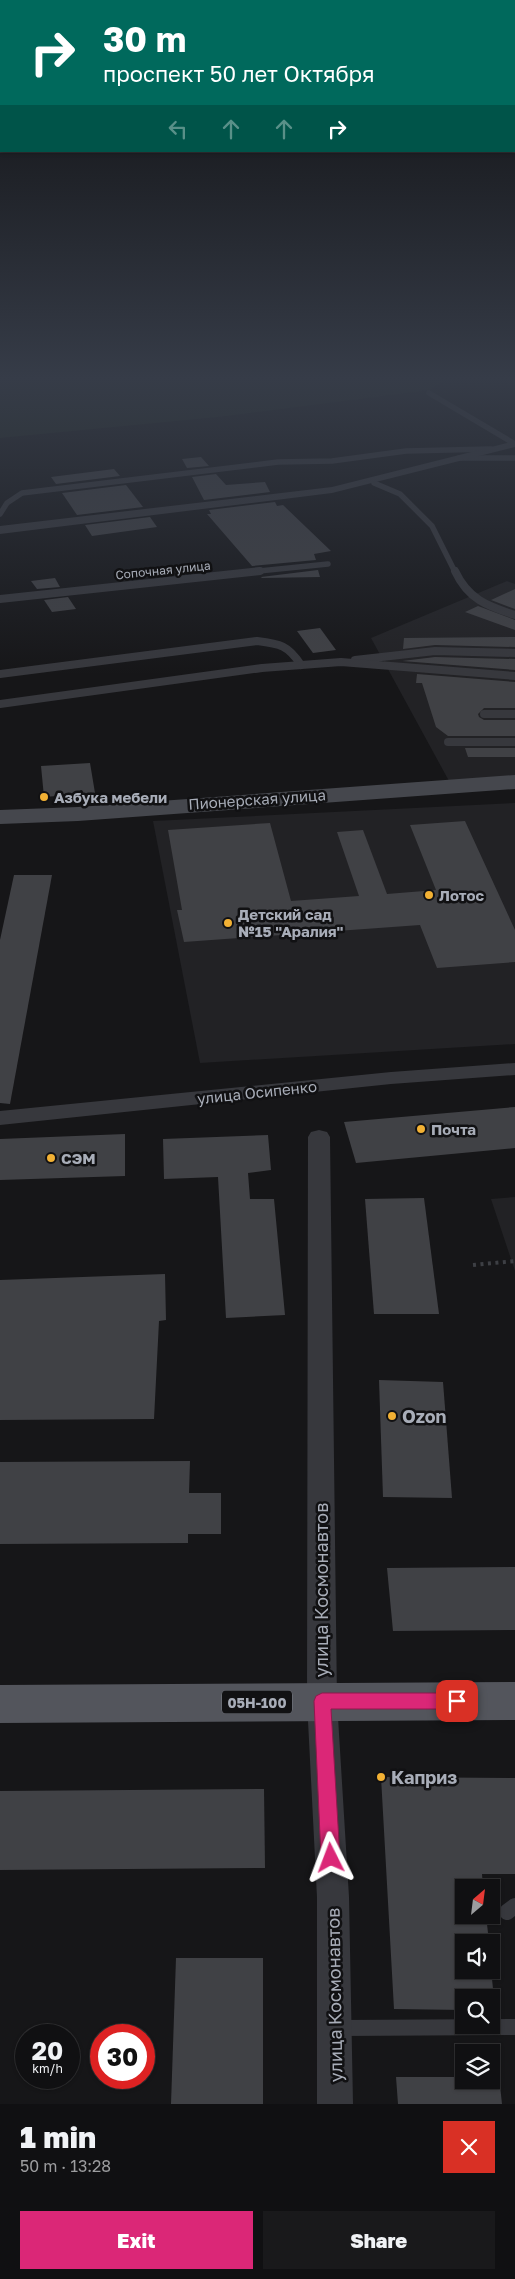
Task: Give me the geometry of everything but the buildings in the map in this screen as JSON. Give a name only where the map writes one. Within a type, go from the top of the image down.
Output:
[{"type":"main road","name":"Пионерская улица","points":[[0,817],[78,814],[515,782]]},
{"type":"main road","name":"05Н-100","points":[[0,1704],[515,1701]]},
{"type":"street","points":[[0,530],[304,493],[384,479]]},
{"type":"street","name":"улица Осипенко","points":[[0,1118],[391,1078],[515,1068]]},
{"type":"street","name":"улица Космонавтов","points":[[319,1137],[322,1701],[333,1897],[335,2104]]},
{"type":"lane","points":[[0,514],[7,503],[22,493],[136,479]]},
{"type":"lane","points":[[374,482],[400,494],[432,526],[462,586],[485,605],[515,615]]},
{"type":"lane","name":"Сопочная улица","points":[[0,599],[328,564]]},
{"type":"lane","points":[[0,674],[257,641],[276,643],[292,649],[301,665]]},
{"type":"lane","points":[[0,704],[262,668],[341,662],[392,653],[444,650],[515,653]]},
{"type":"lane","points":[[341,662],[515,676]]},
{"type":"lane","points":[[484,714],[515,714]]},
{"type":"lane","points":[[448,742],[515,742]]},
{"type":"lane","points":[[334,2028],[514,2027]]},
{"type":"path","points":[[473,1265],[515,1261]]},
{"type":"shaded area","points":[[507,581],[515,584],[515,778],[449,781],[371,638]]},
{"type":"shaded area","points":[[515,803],[515,1044],[200,1063],[153,821]]},
{"type":"shaded area","points":[[515,1197],[515,1271],[491,1199]]},
{"type":"place","name":"Азбука мебели","points":[[44,797]]},
{"type":"place","name":"Лотос","points":[[429,895]]},
{"type":"place","name":"Детский сад №15 \"Аралия\"","points":[[228,923]]},
{"type":"place","name":"Почта","points":[[421,1129]]},
{"type":"place","name":"СЭМ","points":[[51,1158]]},
{"type":"place","name":"Ozon","points":[[392,1416]]},
{"type":"place","name":"Каприз","points":[[381,1777]]},
{"type":"route","points":[[331,1858],[322,1701],[457,1701]]}]
